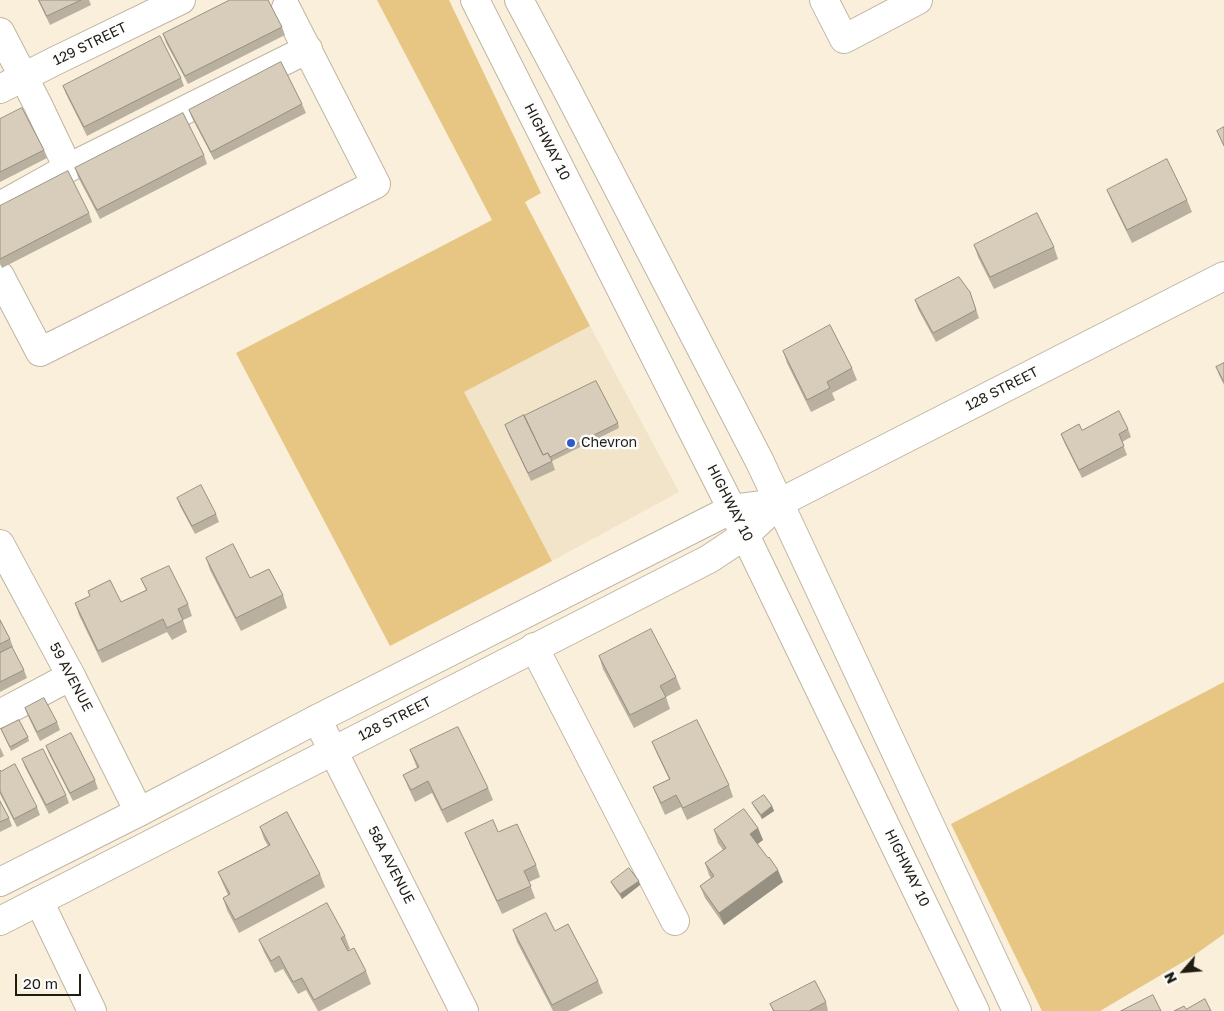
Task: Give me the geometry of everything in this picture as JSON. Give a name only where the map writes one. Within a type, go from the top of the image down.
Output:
[{"type":"main road","name":"129 STREET","points":[[12,83],[181,0]]},
{"type":"main road","name":"HIGHWAY 10","points":[[475,0],[746,535],[975,1011]]},
{"type":"main road","points":[[520,0],[779,503],[1017,1011]]},
{"type":"main road","points":[[824,0],[844,39],[918,0]]},
{"type":"main road","points":[[0,276],[40,352],[376,184],[286,8]]},
{"type":"main road","points":[[0,32],[12,83],[68,168]]},
{"type":"main road","points":[[0,206],[68,168],[308,49]]},
{"type":"main road","name":"128 STREET","points":[[0,921],[709,559],[746,535],[779,503],[1224,276]]},
{"type":"main road","name":"128 STREET","points":[[0,882],[732,509],[779,503]]},
{"type":"main road","name":"59 AVENUE","points":[[0,544],[71,676],[140,812]]},
{"type":"main road","points":[[534,647],[675,921]]},
{"type":"main road","points":[[0,714],[71,676]]},
{"type":"main road","name":"58A AVENUE","points":[[317,719],[464,1011]]},
{"type":"main road","points":[[39,901],[92,1011]]},
{"type":"shaded area","points":[[377,0],[449,0],[541,193],[525,202],[590,326],[464,392],[552,561],[390,646],[236,353],[492,220]]},
{"type":"shaded area","points":[[590,326],[679,492],[552,561],[463,392]]},
{"type":"shaded area","points":[[1224,682],[1224,934],[1193,956],[1100,1011],[1042,1011],[951,824]]},
{"type":"building","points":[[39,0],[81,0],[47,16]]},
{"type":"building","points":[[230,0],[268,0],[282,27],[185,76],[163,34]]},
{"type":"building","points":[[160,36],[181,78],[84,127],[63,86]]},
{"type":"building","points":[[281,62],[302,104],[211,152],[189,110]]},
{"type":"building","points":[[22,108],[44,150],[0,172],[0,119]]},
{"type":"building","points":[[183,113],[204,155],[97,210],[75,168]]},
{"type":"building","points":[[1224,127],[1224,146],[1217,131]]},
{"type":"building","points":[[1167,159],[1187,200],[1127,230],[1107,190]]},
{"type":"building","points":[[68,171],[89,213],[0,259],[0,206]]},
{"type":"building","points":[[1037,213],[1054,247],[990,277],[974,245]]},
{"type":"building","points":[[959,277],[970,292],[976,310],[933,333],[915,300]]},
{"type":"building","points":[[830,325],[852,368],[827,382],[830,388],[807,400],[783,351]]},
{"type":"building","points":[[1224,363],[1224,382],[1216,367]]},
{"type":"building","points":[[596,381],[618,423],[550,457],[548,453],[543,455],[524,416]]},
{"type":"building","points":[[1119,411],[1128,429],[1119,434],[1124,446],[1079,470],[1061,434],[1079,424],[1082,430]]},
{"type":"building","points":[[524,415],[543,455],[548,453],[552,461],[528,473],[505,425]]},
{"type":"building","points":[[201,485],[216,514],[192,526],[177,498]]},
{"type":"building","points":[[233,544],[250,578],[269,569],[283,595],[236,618],[206,558]]},
{"type":"building","points":[[169,566],[188,604],[178,609],[183,620],[167,628],[163,619],[98,651],[75,603],[90,596],[88,591],[110,580],[121,602],[147,590],[141,579]]},
{"type":"building","points":[[0,620],[10,639],[0,644]]},
{"type":"building","points":[[651,629],[676,677],[660,686],[666,697],[630,715],[599,656]]},
{"type":"building","points":[[12,647],[24,670],[0,682],[0,653]]},
{"type":"building","points":[[44,698],[57,722],[37,732],[25,708]]},
{"type":"building","points":[[19,720],[28,737],[10,747],[1,729]]},
{"type":"building","points":[[697,720],[729,785],[683,808],[676,795],[661,803],[653,787],[670,779],[652,742]]},
{"type":"building","points":[[458,727],[488,788],[442,810],[428,781],[411,790],[403,775],[419,767],[410,750]]},
{"type":"building","points":[[71,733],[95,780],[70,793],[46,746]]},
{"type":"building","points":[[43,749],[66,795],[46,805],[22,759]]},
{"type":"building","points":[[15,764],[37,807],[14,819],[0,791],[0,770]]},
{"type":"building","points":[[764,795],[772,806],[761,815],[752,803]]},
{"type":"building","points":[[0,801],[9,818],[0,822]]},
{"type":"building","points":[[744,809],[758,828],[750,834],[778,870],[719,913],[700,886],[714,876],[705,863],[726,848],[714,830]]},
{"type":"building","points":[[287,812],[320,874],[235,920],[223,898],[230,894],[218,872],[270,845],[260,827]]},
{"type":"building","points":[[493,820],[498,832],[517,824],[536,865],[524,871],[531,886],[497,901],[465,833]]},
{"type":"building","points":[[629,868],[639,881],[620,894],[611,882]]},
{"type":"building","points":[[327,903],[345,936],[341,938],[348,951],[354,948],[366,971],[314,1000],[302,978],[293,982],[279,956],[271,961],[259,940]]},
{"type":"building","points":[[546,913],[555,931],[568,924],[598,981],[552,1005],[513,930]]},
{"type":"building","points":[[815,981],[826,1002],[809,1011],[774,1011],[770,1004]]},
{"type":"building","points":[[1153,995],[1161,1011],[1121,1011]]},
{"type":"building","points":[[1205,999],[1211,1011],[1174,1011],[1184,1006],[1186,1009]]},
{"type":"place","name":"Chevron","points":[[571,443]]}]
